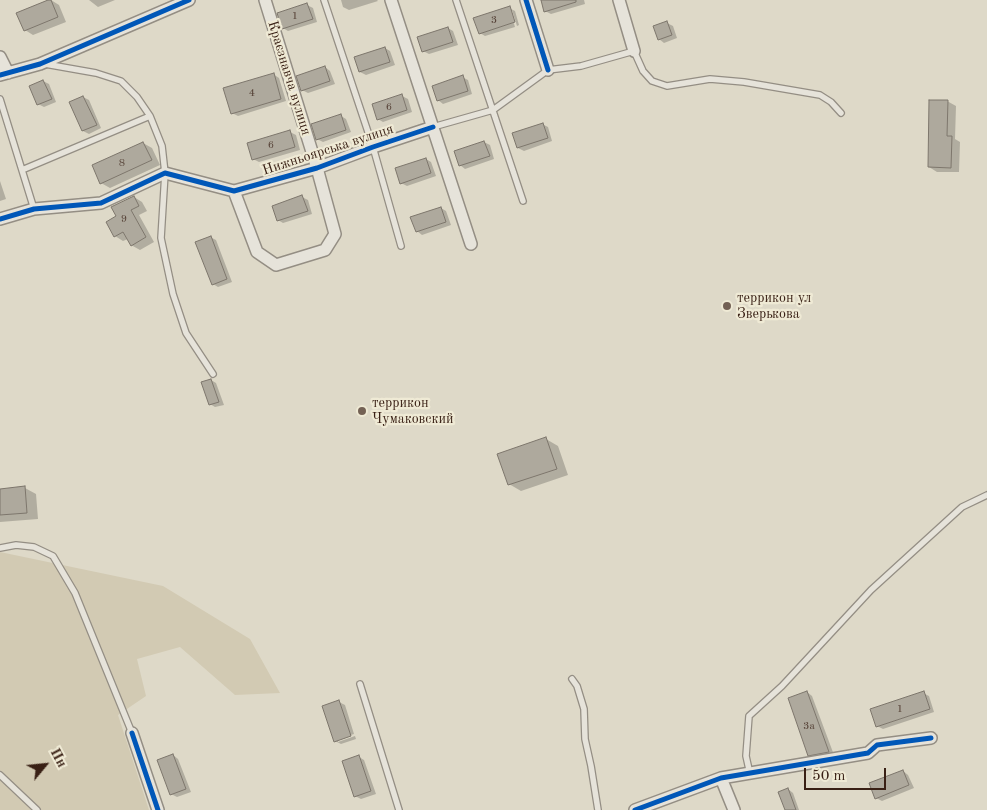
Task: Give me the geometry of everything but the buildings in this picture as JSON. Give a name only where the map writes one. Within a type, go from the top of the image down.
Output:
[{"type":"street","points":[[0,57],[4,74],[40,64],[188,0]]},
{"type":"street","name":"Краєзнавча вулиця","points":[[234,190],[257,252],[276,265],[325,250],[335,234],[317,168],[265,0]]},
{"type":"street","points":[[390,0],[471,244]]},
{"type":"street","points":[[526,0],[548,70]]},
{"type":"street","points":[[619,0],[634,51]]},
{"type":"street","name":"Нижньоярська вулиця","points":[[165,173],[234,190],[317,168],[433,127]]},
{"type":"street","points":[[0,219],[34,209],[101,203],[165,173]]},
{"type":"street","points":[[132,733],[158,810]]},
{"type":"street","points":[[635,810],[721,778],[868,753],[877,745],[931,738]]},
{"type":"street","points":[[721,778],[734,810]]},
{"type":"lane","points":[[324,0],[373,147],[401,246]]},
{"type":"lane","points":[[456,0],[524,200]]},
{"type":"lane","points":[[433,127],[492,110],[548,70],[581,66],[634,51],[643,71],[652,81],[667,86],[710,79],[744,82],[820,95],[831,102],[841,113]]},
{"type":"lane","points":[[40,64],[96,72],[121,81],[150,116],[162,146],[165,173],[161,238],[172,294],[186,333],[213,374]]},
{"type":"lane","points":[[0,100],[34,209]]},
{"type":"lane","points":[[22,170],[150,116]]},
{"type":"lane","points":[[750,774],[746,756],[749,716],[782,686],[878,584],[962,507],[987,495]]},
{"type":"lane","points":[[0,548],[16,545],[34,547],[53,556],[75,593],[132,733]]},
{"type":"lane","points":[[572,679],[577,686],[584,709],[585,739],[598,810]]},
{"type":"lane","points":[[360,684],[399,810]]},
{"type":"lane","points":[[0,776],[37,810]]},
{"type":"shaded area","points":[[0,552],[163,586],[250,639],[280,693],[235,695],[180,647],[137,659],[146,696],[118,715],[149,810],[0,810]]},
{"type":"cycle path","points":[[0,75],[40,64],[189,0]]},
{"type":"cycle path","points":[[526,0],[548,70]]},
{"type":"cycle path","points":[[0,219],[34,209],[101,203],[165,173],[234,191],[317,168],[433,127]]},
{"type":"cycle path","points":[[132,733],[158,810]]},
{"type":"cycle path","points":[[635,810],[721,778],[868,753],[877,745],[931,738]]},
{"type":"place","name":"террикон ул Зверькова","points":[[727,306]]},
{"type":"place","name":"террикон Чумаковский","points":[[362,411]]}]
